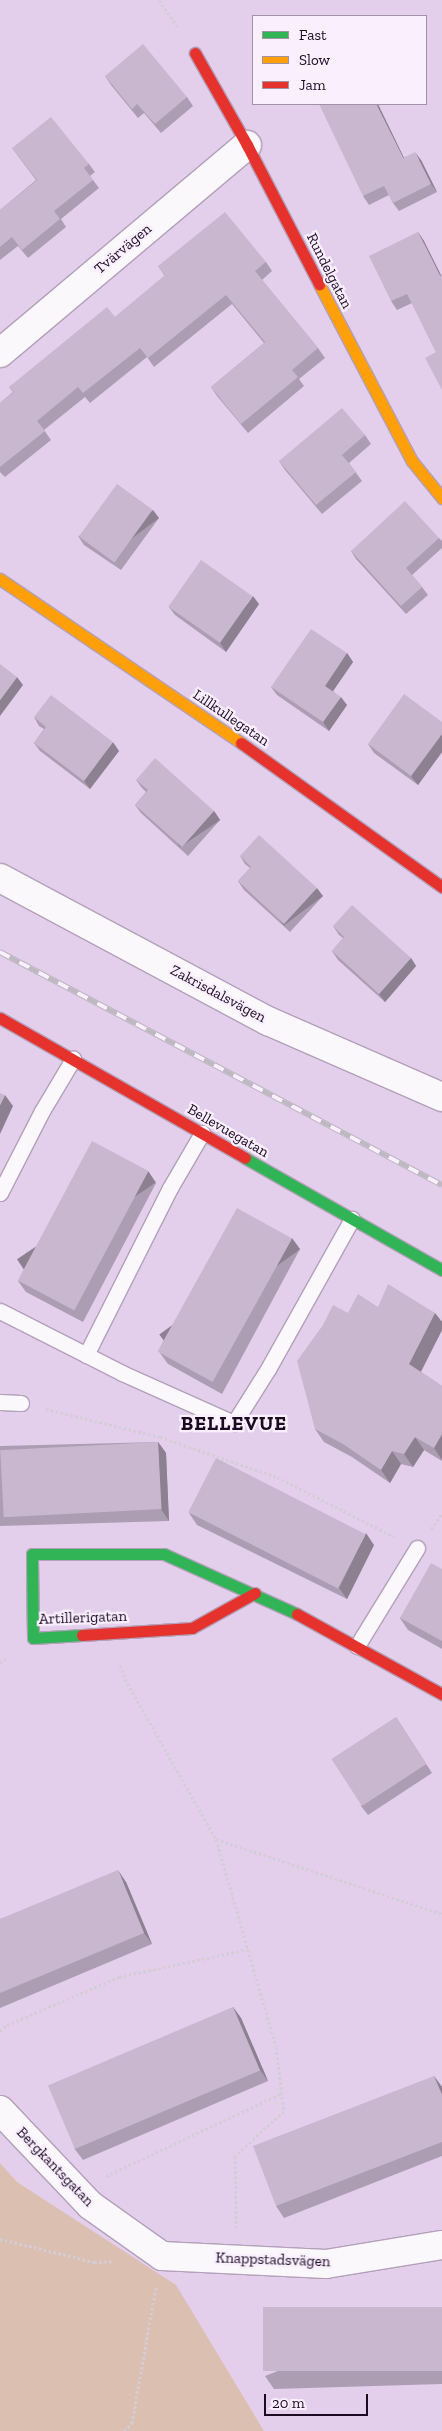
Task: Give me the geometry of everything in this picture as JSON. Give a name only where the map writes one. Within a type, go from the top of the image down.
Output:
[{"type":"street","name":"Rundelgatan","points":[[195,53],[247,145],[412,461],[442,498]]},
{"type":"street","name":"Tvärvägen","points":[[0,353],[247,145]]},
{"type":"street","name":"Lillkullegatan","points":[[0,579],[280,769],[442,887]]},
{"type":"street","name":"Zakrisdalsvägen","points":[[0,878],[268,1021],[442,1097]]},
{"type":"street","name":"Bellevuegatan","points":[[0,1018],[442,1270]]},
{"type":"street","name":"Artillerigatan","points":[[255,1593],[192,1628],[33,1638],[32,1554],[164,1554],[255,1593],[357,1646],[442,1694]]},
{"type":"street","name":"Bergkantsgatan","points":[[0,2110],[90,2205],[162,2256]]},
{"type":"street","name":"Knappstadsvägen","points":[[162,2256],[326,2264],[442,2245]]},
{"type":"lane","points":[[0,1193],[42,1111],[73,1059]]},
{"type":"lane","points":[[86,1355],[170,1188],[202,1133]]},
{"type":"lane","points":[[0,1311],[86,1355],[234,1424],[268,1369],[352,1219]]},
{"type":"lane","points":[[0,1402],[21,1403]]},
{"type":"lane","points":[[357,1646],[417,1548]]},
{"type":"path","points":[[21,1403],[160,1437],[276,1477],[417,1548]]},
{"type":"path","points":[[110,1633],[124,1679],[216,1839],[276,2048],[284,2111],[235,2156],[236,2260]]},
{"type":"path","points":[[216,1839],[442,1914]]},
{"type":"path","points":[[0,2030],[7,2025],[120,1977],[248,1948]]},
{"type":"path","points":[[77,2190],[282,2093]]},
{"type":"path","points":[[0,2239],[94,2262],[113,2261]]},
{"type":"path","points":[[124,2431],[132,2423],[162,2256]]},
{"type":"shaded area","points":[[0,2163],[17,2182],[176,2285],[264,2431],[0,2431]]},
{"type":"building","points":[[143,44],[187,97],[155,124],[137,104],[132,109],[105,76]]},
{"type":"building","points":[[319,105],[376,105],[403,158],[415,152],[431,184],[393,203],[384,186],[363,196]]},
{"type":"building","points":[[51,117],[89,164],[84,168],[93,180],[54,211],[60,219],[22,250],[12,237],[0,247],[0,210],[37,180],[12,148]]},
{"type":"building","points":[[225,212],[266,262],[255,271],[318,348],[292,370],[298,377],[241,424],[211,387],[265,342],[226,295],[148,358],[140,348],[83,393],[78,387],[37,421],[45,431],[0,467],[0,403],[14,392],[9,387],[107,307],[115,317],[165,275],[158,266]]},
{"type":"building","points":[[418,232],[440,276],[442,275],[442,390],[425,358],[436,352],[407,294],[391,301],[369,256]]},
{"type":"building","points":[[342,408],[365,435],[342,455],[356,472],[316,505],[279,461]]},
{"type":"building","points":[[117,484],[153,510],[114,562],[79,537]]},
{"type":"building","points":[[405,501],[439,538],[406,568],[422,587],[401,606],[351,551]]},
{"type":"building","points":[[201,560],[253,596],[220,643],[168,607]]},
{"type":"building","points":[[311,629],[347,653],[325,686],[341,697],[323,722],[271,687]]},
{"type":"building","points":[[0,664],[17,677],[0,700]]},
{"type":"building","points":[[404,694],[442,722],[442,734],[411,776],[368,744]]},
{"type":"building","points":[[51,695],[113,742],[84,781],[34,743],[46,727],[34,717]]},
{"type":"building","points":[[155,758],[214,811],[182,847],[135,805],[148,790],[136,780]]},
{"type":"building","points":[[259,835],[317,888],[284,924],[238,881],[251,867],[240,856]]},
{"type":"building","points":[[352,905],[411,958],[379,994],[332,951],[344,937],[333,926]]},
{"type":"building","points":[[0,1093],[5,1095],[0,1105]]},
{"type":"building","points":[[92,1141],[149,1171],[74,1311],[18,1281]]},
{"type":"building","points":[[237,1208],[292,1239],[213,1382],[157,1351]]},
{"type":"building","points":[[388,1284],[435,1313],[409,1364],[442,1386],[442,1434],[434,1448],[415,1437],[404,1454],[392,1451],[381,1470],[343,1444],[315,1429],[297,1361],[323,1325],[333,1305],[348,1313],[358,1294],[378,1307]]},
{"type":"building","points":[[158,1442],[162,1509],[4,1517],[0,1450]]},
{"type":"building","points":[[216,1458],[366,1534],[338,1589],[188,1512]]},
{"type":"building","points":[[431,1563],[442,1569],[442,1641],[400,1618]]},
{"type":"building","points":[[396,1717],[426,1764],[362,1806],[331,1759]]},
{"type":"building","points":[[118,1870],[144,1933],[0,1993],[0,1919]]},
{"type":"building","points":[[233,2007],[260,2071],[75,2149],[48,2086]]},
{"type":"building","points":[[434,2076],[442,2095],[442,2142],[276,2206],[253,2146]]},
{"type":"building","points":[[263,2307],[442,2307],[442,2371],[263,2371]]},
{"type":"railway","points":[[0,952],[442,1185]]},
{"type":"traffic: fast","points":[[245,1158],[442,1270]]},
{"type":"traffic: fast","points":[[82,1635],[33,1638],[32,1554],[164,1554],[297,1614]]},
{"type":"traffic: slow","points":[[319,284],[412,461],[442,498]]},
{"type":"traffic: slow","points":[[0,579],[241,743]]},
{"type":"traffic: jam","points":[[195,53],[247,145],[319,284]]},
{"type":"traffic: jam","points":[[241,743],[442,887]]},
{"type":"traffic: jam","points":[[0,1018],[245,1158]]},
{"type":"traffic: jam","points":[[82,1635],[192,1628],[255,1593]]},
{"type":"traffic: jam","points":[[297,1614],[442,1694]]},
{"type":"district","name":"BELLEVUE","points":[[234,1423]]}]
